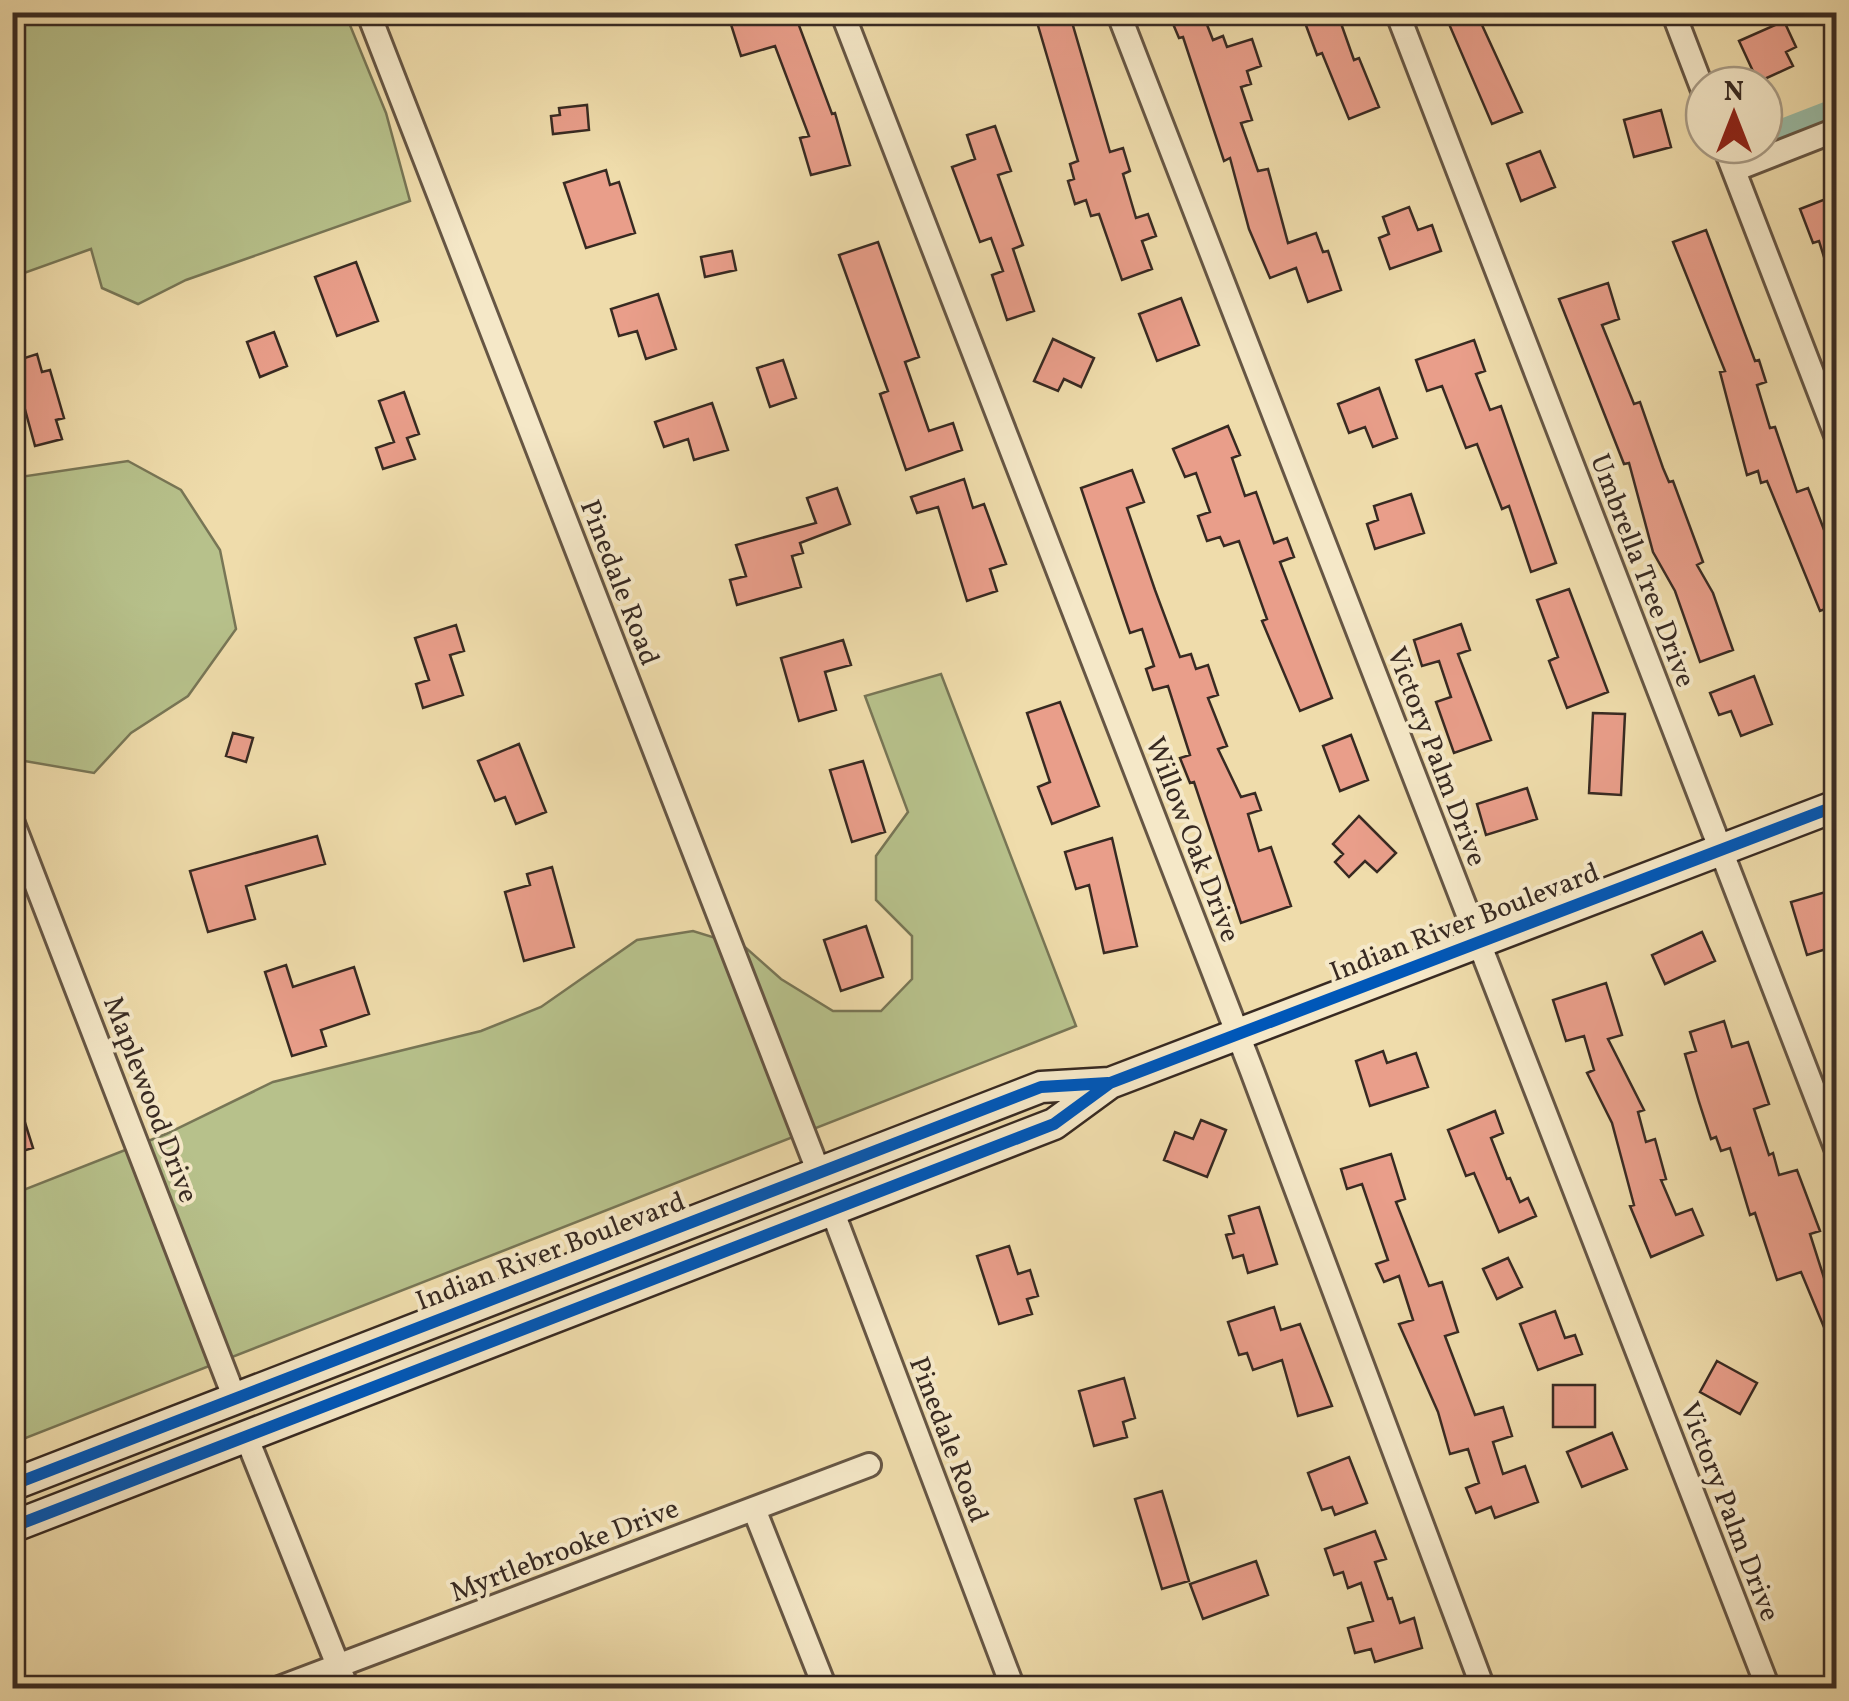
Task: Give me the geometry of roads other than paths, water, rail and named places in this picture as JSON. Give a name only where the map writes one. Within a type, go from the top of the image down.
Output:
[{"type":"main road","name":"Indian River Boulevard","points":[[12,1527],[1054,1124],[1110,1082],[1836,806]]},
{"type":"main road","name":"Indian River Boulevard","points":[[12,1485],[1040,1087],[1110,1082]]},
{"type":"main road","points":[[246,1436],[252,1415],[282,1380]]},
{"type":"main road","points":[[200,1454],[223,1431],[235,1399]]},
{"type":"street","name":"Pinedale Road","points":[[368,12],[818,1173]]},
{"type":"street","name":"Willow Oak Drive","points":[[842,12],[1238,1034],[1483,1688]]},
{"type":"street","name":"Victory Palm Drive","points":[[1118,12],[1768,1688]]},
{"type":"street","name":"Umbrella Tree Drive","points":[[1397,12],[1836,1148]]},
{"type":"street","points":[[1673,12],[1693,65]]},
{"type":"street","points":[[1734,170],[1836,130]]},
{"type":"street","points":[[1732,165],[1836,435]]},
{"type":"street","name":"Maplewood Drive","points":[[12,821],[235,1399]]},
{"type":"street","name":"Pinedale Road","points":[[832,1210],[1014,1688]]},
{"type":"street","points":[[246,1436],[343,1677]]},
{"type":"street","name":"Myrtlebrooke Drive","points":[[279,1688],[343,1677],[869,1465]]},
{"type":"street","points":[[754,1509],[824,1688]]},
{"type":"waterway","points":[[1784,128],[1836,108]]}]
